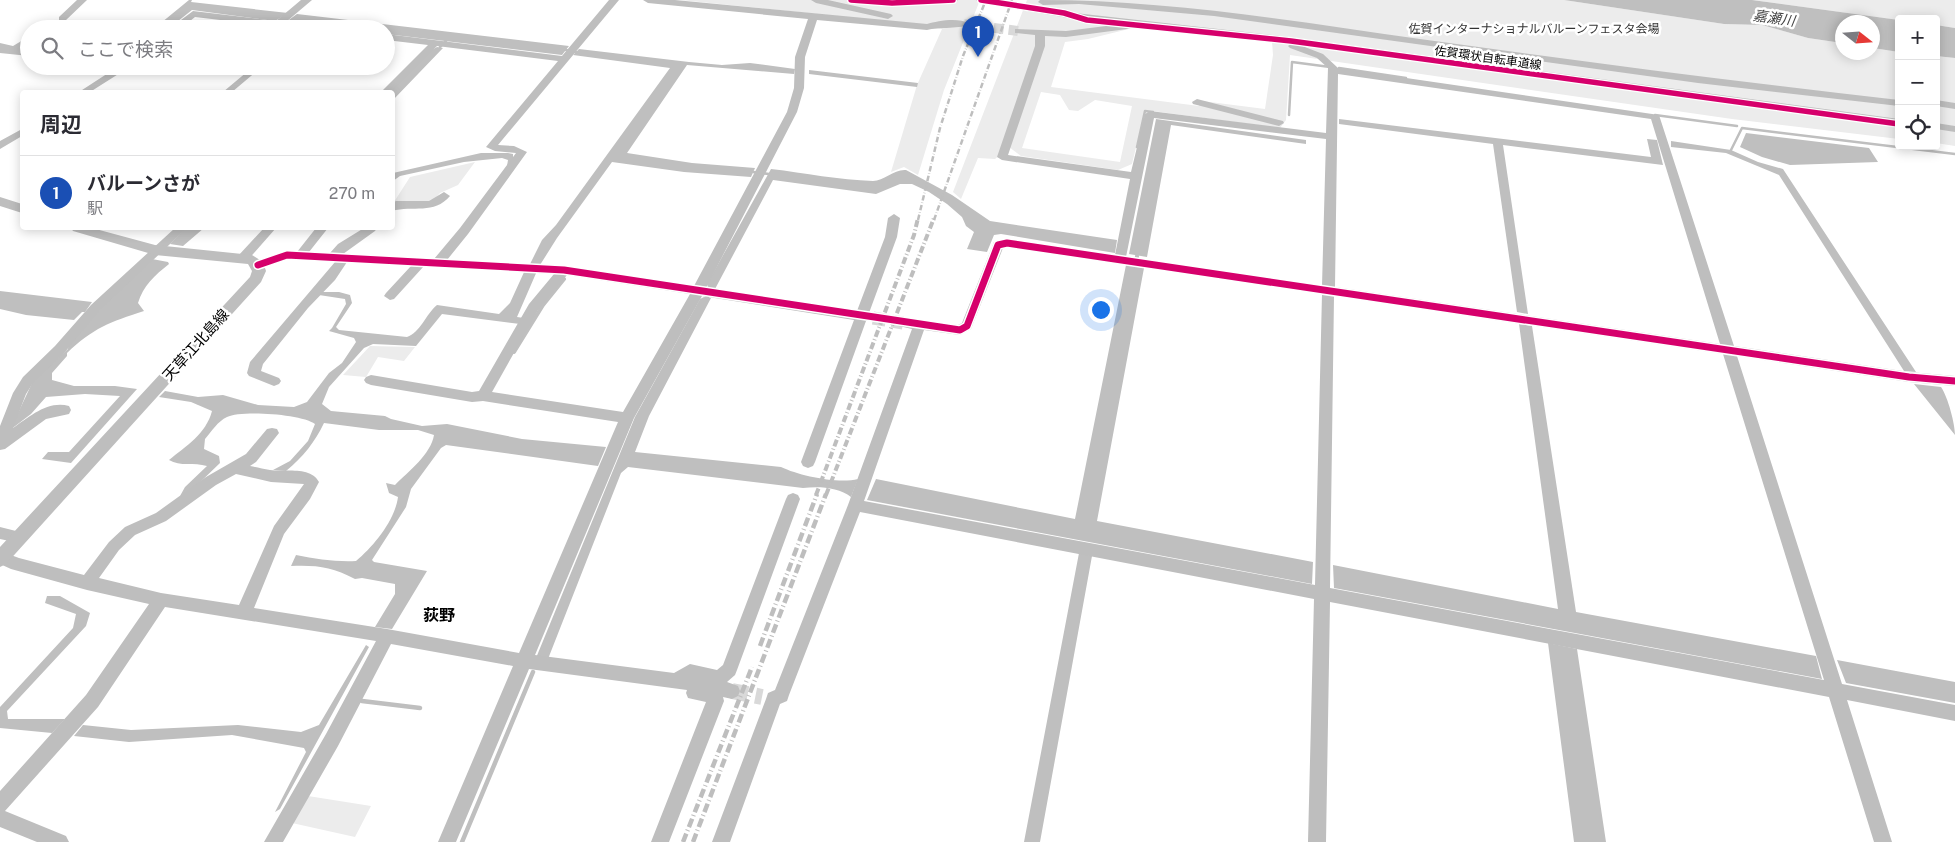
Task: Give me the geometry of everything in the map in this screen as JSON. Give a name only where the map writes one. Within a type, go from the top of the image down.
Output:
[{"type":"street","points":[[62,19],[82,0]]},
{"type":"street","points":[[186,20],[194,14],[284,20],[308,0]]},
{"type":"street","points":[[438,262],[464,231],[522,152],[513,148],[496,149],[491,147],[614,0]]},
{"type":"street","points":[[648,0],[927,27],[938,24]]},
{"type":"street","points":[[816,0],[901,19],[938,24],[964,24]]},
{"type":"street","points":[[876,0],[900,2],[953,0]]},
{"type":"street","points":[[981,0],[1074,16],[1271,38],[1792,110],[1895,122]]},
{"type":"street","points":[[1024,0],[1060,3],[1079,8],[1190,24],[1198,29]]},
{"type":"street","points":[[1060,3],[1079,1],[1214,13],[1698,80],[1895,103]]},
{"type":"street","points":[[448,842],[627,418],[705,292],[792,112],[799,88],[800,57],[812,17]]},
{"type":"street","points":[[1018,31],[1040,34],[1066,34],[1142,23]]},
{"type":"street","points":[[1040,34],[1040,46],[1002,157],[1136,176]]},
{"type":"street","points":[[395,38],[440,44],[569,54]]},
{"type":"street","points":[[1271,38],[1320,56],[1333,67],[1317,842]]},
{"type":"street","points":[[388,90],[440,44]]},
{"type":"street","points":[[1332,70],[1655,117],[1883,842]]},
{"type":"street","points":[[87,90],[111,75]]},
{"type":"street","points":[[1197,102],[1333,137]]},
{"type":"street","points":[[1940,104],[1955,106]]},
{"type":"street","points":[[1121,251],[1150,114],[1333,137]]},
{"type":"street","points":[[1940,127],[1955,129]]},
{"type":"street","points":[[0,146],[20,133]]},
{"type":"street","points":[[395,206],[400,204],[431,205],[444,196]]},
{"type":"street","points":[[0,201],[20,207]]},
{"type":"street","points":[[808,462],[868,317],[891,237],[894,218]]},
{"type":"street","points":[[85,230],[155,250],[252,260],[258,265],[287,255],[534,267],[868,317]]},
{"type":"street","points":[[0,445],[20,393],[28,380],[60,349],[95,308],[179,230]]},
{"type":"street","points":[[242,259],[268,230]]},
{"type":"street","points":[[300,256],[320,230]]},
{"type":"street","points":[[274,381],[254,373],[258,362],[304,305],[331,277],[342,247],[368,230]]},
{"type":"street","points":[[903,323],[960,330],[967,326],[998,245],[1007,242],[1121,251],[1138,262],[1955,382]]},
{"type":"street","points":[[390,296],[422,261]]},
{"type":"street","name":"天草江北島線","points":[[1,558],[256,279],[260,271],[258,265]]},
{"type":"street","points":[[483,396],[533,307],[564,270]]},
{"type":"street","points":[[721,842],[768,698],[781,695],[860,494],[876,443],[920,325]]},
{"type":"street","points":[[371,380],[472,397],[483,396],[627,418]]},
{"type":"street","points":[[0,445],[42,414],[64,410]]},
{"type":"street","points":[[87,583],[114,546],[130,530],[161,517],[211,481],[251,458],[272,433]]},
{"type":"street","points":[[234,468],[271,476],[303,477],[312,482],[308,491],[287,517],[279,531],[244,612]]},
{"type":"street","points":[[860,494],[1323,594],[1832,677],[1955,713]]},
{"type":"street","points":[[673,681],[690,672],[720,678],[729,670],[793,500]]},
{"type":"street","points":[[0,534],[19,538]]},
{"type":"street","points":[[1,558],[16,564],[87,583],[161,600],[387,636],[524,661],[732,691]]},
{"type":"street","points":[[0,804],[92,701],[161,600]]},
{"type":"street","points":[[273,842],[307,788],[350,710],[387,636]]},
{"type":"street","points":[[660,842],[716,702],[710,695],[682,691],[673,681]]},
{"type":"street","points":[[0,818],[60,842]]},
{"type":"green space","points":[[680,0],[980,0],[944,90],[918,175],[904,167],[891,172],[917,85],[942,29],[925,25]]},
{"type":"green space","name":"佐賀インターナショナルバルーンフェスタ会場","points":[[1027,0],[1564,0],[1724,24],[1762,25],[1808,38],[1835,42],[1835,60],[1880,60],[1880,49],[1895,51],[1895,139],[1732,119],[1290,55],[1286,120],[1280,128],[1145,110],[1132,164],[1118,170],[1021,156],[1009,147],[995,159],[978,158],[961,199],[953,192]],"holes":[[[1141,26],[1272,41],[1273,55],[1265,109],[1202,101],[1199,106],[1051,87],[1065,42],[1088,39]],[[1041,92],[1060,95],[1069,110],[1078,111],[1095,100],[1132,106],[1120,162],[1022,148]]]},
{"type":"green space","points":[[1752,0],[1955,0],[1955,28],[1940,26],[1940,15],[1895,15],[1895,19],[1880,17],[1880,15],[1862,15]]},
{"type":"green space","points":[[1940,56],[1955,58],[1955,146],[1940,144]]},
{"type":"green space","points":[[475,162],[458,185],[440,193],[432,202],[395,202],[410,177]]},
{"type":"green space","points":[[370,346],[415,347],[404,361],[378,357],[366,377],[343,375]]},
{"type":"green space","points":[[308,796],[371,806],[355,837],[292,823]]},
{"type":"water","points":[[189,0],[192,0],[191,2],[288,13],[277,20],[267,20],[192,10],[179,20],[165,20]]},
{"type":"water","name":"嘉瀬川","points":[[1564,0],[1752,0],[1862,15],[1835,15],[1835,42],[1808,38],[1762,25],[1724,24]]},
{"type":"water","points":[[297,14],[348,20],[289,20]]},
{"type":"water","points":[[1880,17],[1895,19],[1895,51],[1880,49]]},
{"type":"water","points":[[395,26],[569,46],[562,55],[395,35]]},
{"type":"water","points":[[1940,26],[1955,28],[1955,58],[1940,56]]},
{"type":"water","points":[[20,42],[20,55],[0,53],[0,43],[13,46]]},
{"type":"water","points":[[437,47],[443,48],[395,98],[395,90],[391,90],[430,51]]},
{"type":"water","points":[[579,49],[689,62],[722,65],[750,63],[795,69],[794,74],[687,65],[627,153],[692,163],[755,168],[751,177],[684,172],[612,162],[557,238],[540,265],[530,264],[542,240],[556,225],[670,68],[573,55]]},
{"type":"water","points":[[809,70],[918,83],[917,87],[809,74]]},
{"type":"water","points":[[243,75],[252,75],[234,90],[225,90]]},
{"type":"water","points":[[1156,119],[1306,140],[1306,144],[1171,125],[1147,257],[1129,254]]},
{"type":"water","points":[[1339,119],[1651,157],[1647,139],[1657,140],[1663,165],[1503,145],[1528,314],[1517,312],[1493,144],[1339,124]]},
{"type":"water","points":[[1746,133],[1869,148],[1878,162],[1790,165],[1762,157],[1740,147]]},
{"type":"water","points":[[1671,141],[1731,150],[1758,162],[1783,169],[1916,372],[1904,371],[1779,175],[1726,153],[1671,147]]},
{"type":"water","points":[[481,153],[513,154],[513,159],[507,166],[508,160],[502,158],[464,162],[400,176],[395,180],[395,173]]},
{"type":"water","points":[[771,169],[873,181],[897,171],[906,170],[952,195],[990,221],[1117,240],[1115,253],[1001,234],[994,235],[987,252],[967,249],[974,232],[966,226],[962,217],[929,192],[912,184],[900,184],[876,194],[773,180],[715,289],[708,288],[707,284]]},
{"type":"water","points":[[184,230],[202,230],[183,246],[170,244]]},
{"type":"water","points":[[152,259],[168,262],[169,264],[154,277],[143,291],[138,303],[144,311],[102,327],[85,337],[67,353],[67,356],[52,373],[52,380],[74,386],[115,386],[137,389],[71,463],[42,459],[48,452],[69,452],[120,396],[85,394],[46,397],[31,414],[10,430],[34,379],[68,349],[80,329],[92,316]]},
{"type":"water","points":[[1126,265],[1144,268],[1097,521],[1313,562],[1312,584],[867,500],[876,479],[1075,519]]},
{"type":"water","points":[[525,270],[537,271],[517,317],[524,318],[520,324],[442,314],[416,346],[373,344],[364,348],[329,387],[322,404],[331,411],[385,416],[422,426],[447,424],[522,439],[606,447],[598,466],[446,445],[441,448],[411,489],[406,507],[372,560],[374,562],[427,571],[392,629],[375,627],[395,594],[395,584],[362,578],[355,579],[324,568],[291,566],[296,555],[326,560],[356,561],[363,555],[383,532],[396,506],[398,497],[389,493],[386,483],[395,485],[413,468],[429,449],[434,435],[418,430],[379,430],[324,423],[313,443],[292,466],[286,471],[273,470],[290,461],[308,441],[315,424],[298,418],[271,414],[234,415],[221,421],[205,439],[204,449],[219,456],[220,463],[192,490],[180,496],[185,487],[207,466],[178,463],[169,460],[200,433],[212,411],[191,402],[159,397],[165,391],[198,397],[223,395],[258,405],[294,407],[307,402],[329,373],[342,363],[356,342],[354,338],[329,331],[346,304],[345,299],[319,295],[321,292],[339,292],[350,295],[352,303],[336,327],[339,330],[407,337],[416,332],[437,305],[499,314],[510,303]]},
{"type":"water","points":[[0,291],[92,302],[85,312],[82,312],[74,320],[26,315],[0,309]]},
{"type":"water","points":[[704,297],[711,298],[649,416],[635,452],[781,467],[808,476],[830,480],[858,479],[851,497],[841,491],[828,488],[803,488],[628,467],[621,473],[548,659],[536,658],[635,417],[700,299]]},
{"type":"water","points":[[1519,324],[1532,326],[1576,612],[1816,656],[1822,679],[1334,588],[1333,565],[1558,609]]},
{"type":"water","points":[[1914,384],[1941,387],[1951,411],[1955,435]]},
{"type":"water","points":[[1079,553],[1092,556],[1040,842],[1024,842]]},
{"type":"water","points":[[47,596],[60,596],[90,613],[86,626],[7,711],[8,719],[65,719],[52,733],[0,728],[0,707],[73,628],[76,614],[45,603]]},
{"type":"water","points":[[1548,643],[1577,649],[1606,842],[1574,842]]},
{"type":"water","points":[[366,645],[369,647],[280,809],[275,812],[306,752],[304,748],[232,735],[129,742],[74,736],[83,725],[131,730],[238,725],[301,732],[319,725]]},
{"type":"water","points":[[1837,660],[1955,682],[1955,703],[1846,683]]},
{"type":"waterway","points":[[440,47],[446,41]]},
{"type":"waterway","points":[[566,50],[576,52]]},
{"type":"waterway","points":[[1289,115],[1292,62],[1330,67]]},
{"type":"waterway","points":[[1339,68],[1406,78]]},
{"type":"waterway","points":[[1137,147],[1145,111],[1153,112]]},
{"type":"waterway","points":[[1655,115],[1737,126]]},
{"type":"waterway","points":[[1730,152],[1742,128],[1955,154]]},
{"type":"waterway","points":[[753,172],[769,174]]},
{"type":"waterway","points":[[1136,267],[1137,256]]},
{"type":"waterway","points":[[514,352],[543,305],[564,279]]},
{"type":"waterway","points":[[707,298],[711,288]]},
{"type":"waterway","points":[[462,842],[533,672]]},
{"type":"waterway","points":[[362,701],[420,708]]},
{"type":"tunnel","points":[[964,24],[1018,31]]},
{"type":"tunnel","points":[[873,318],[903,323]]},
{"type":"tunnel","points":[[732,691],[762,697]]},
{"type":"railway","points":[[918,220],[940,128],[963,56],[986,0]]},
{"type":"railway","points":[[934,220],[1012,0]]},
{"type":"railway","points":[[816,495],[914,235],[918,218]]},
{"type":"railway","points":[[826,495],[934,218]]},
{"type":"railway","points":[[760,646],[817,494]]},
{"type":"railway","points":[[693,842],[826,494]]},
{"type":"railway","points":[[683,842],[752,667]]},
{"type":"cycle path","points":[[851,0],[892,3],[953,0]]},
{"type":"cycle path","name":"佐賀環状自転車道線","points":[[981,0],[1064,13],[1087,20],[1291,41],[1797,112],[1895,124]]},
{"type":"cycle path","points":[[258,265],[287,255],[564,270],[960,330],[967,326],[998,245],[1007,243],[1909,377],[1955,381]]},
{"type":"place","name":"バルーンさが","points":[[978,57]]},
{"type":"district","name":"荻野","points":[[439,615]]}]
